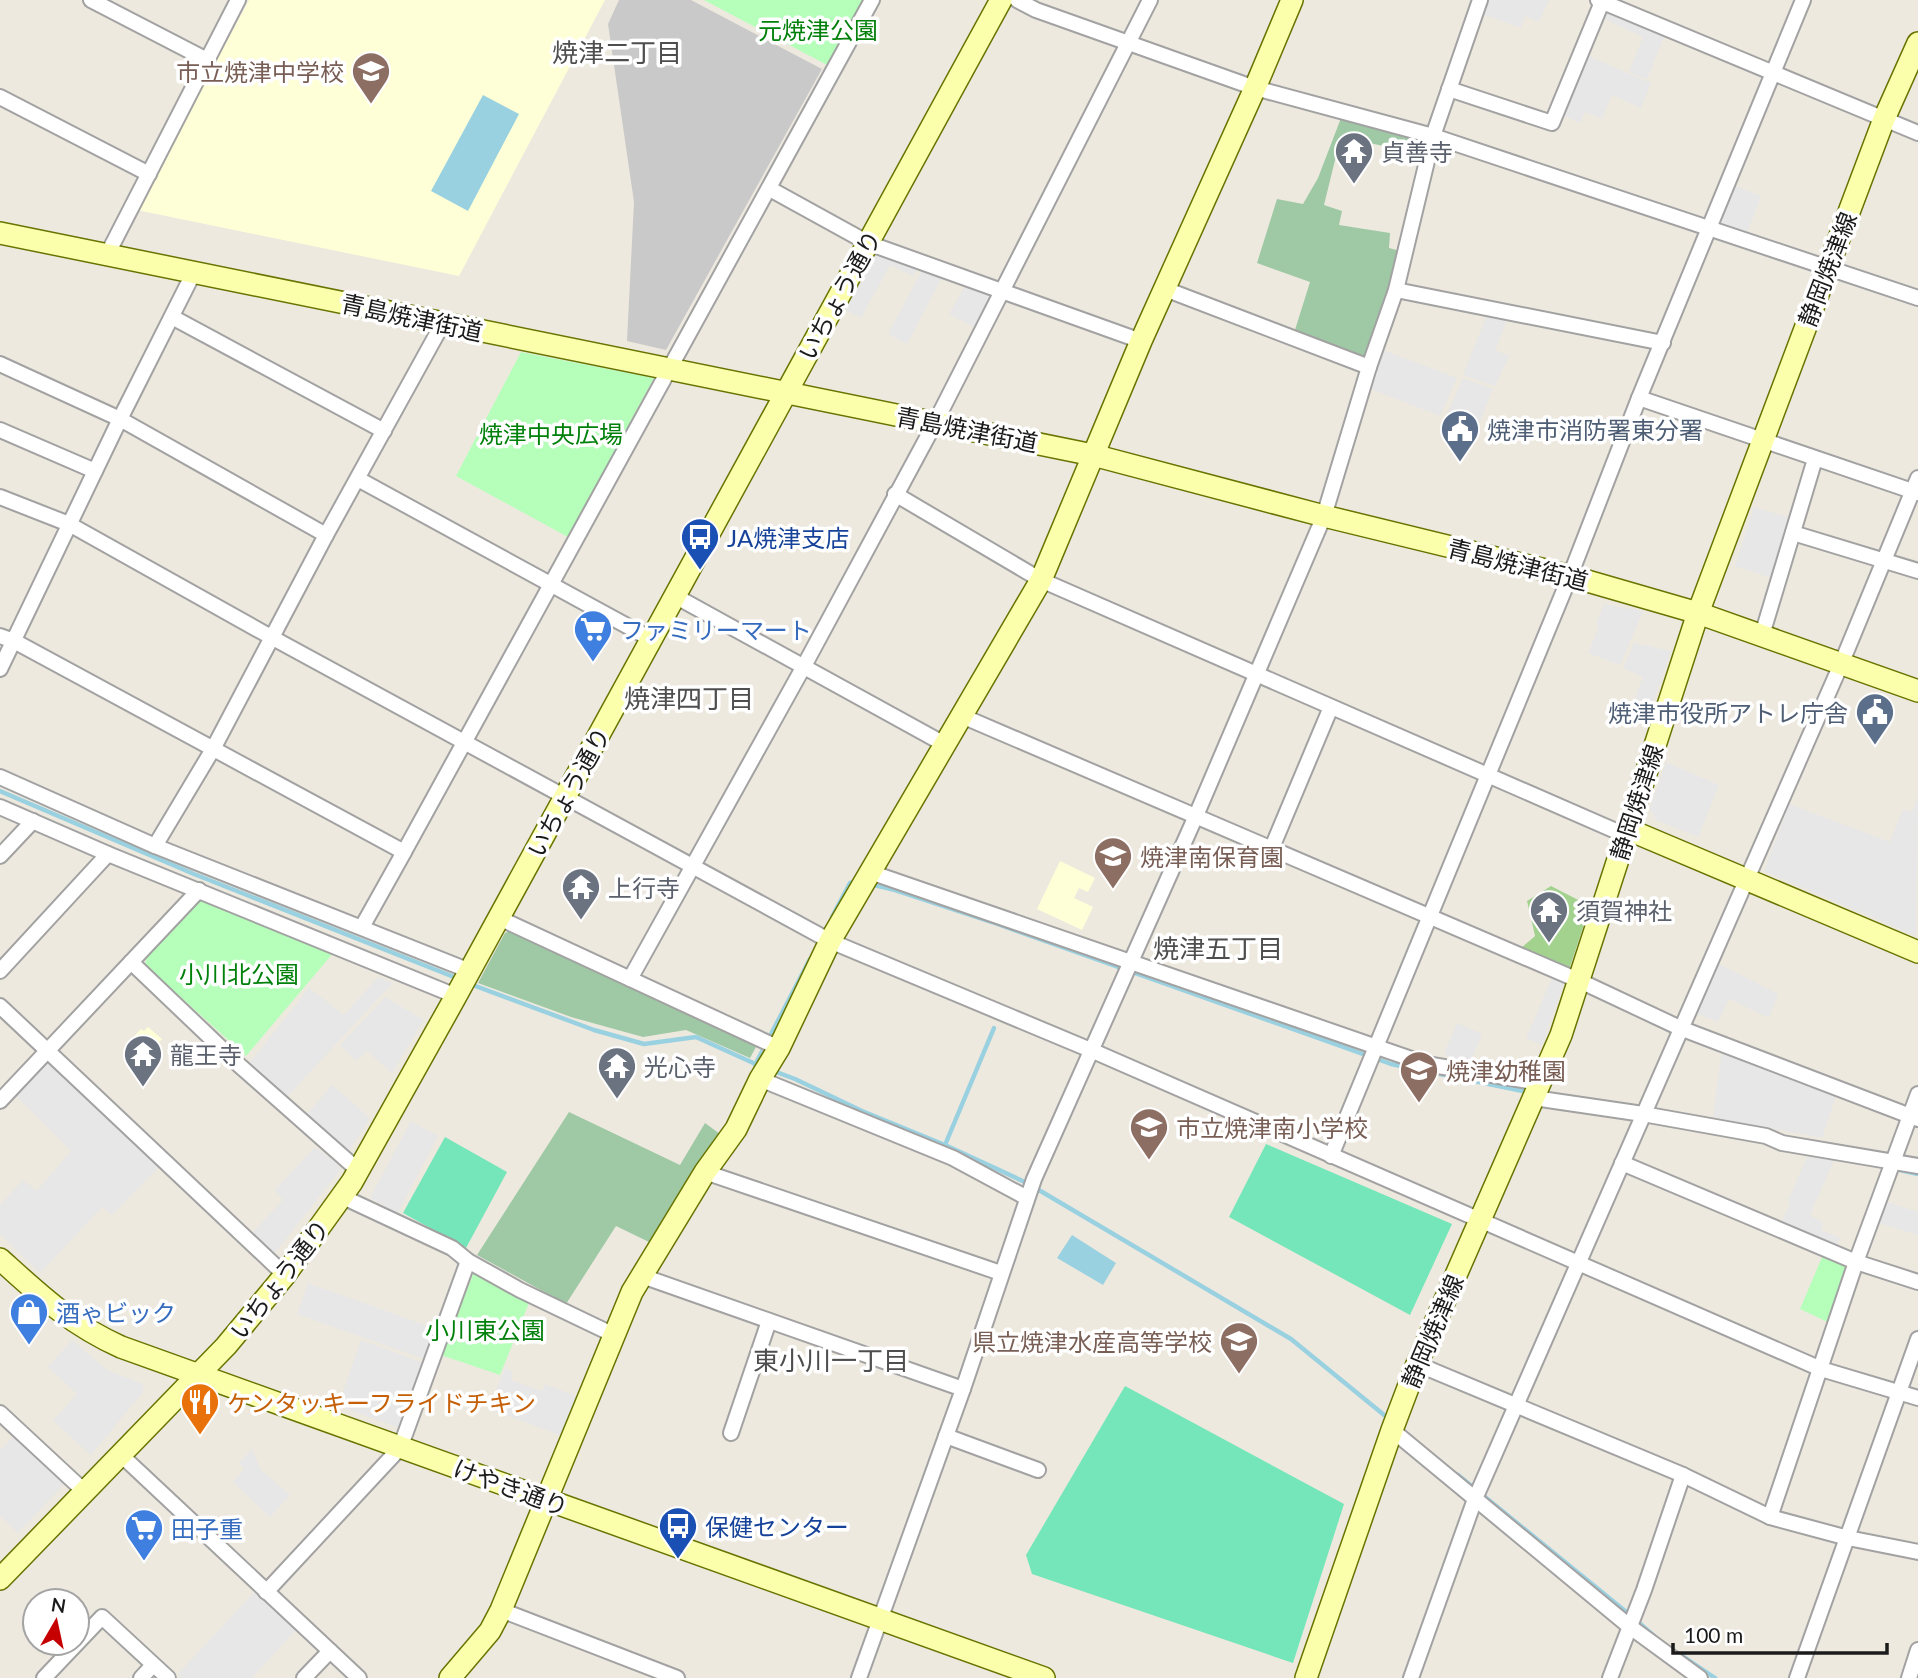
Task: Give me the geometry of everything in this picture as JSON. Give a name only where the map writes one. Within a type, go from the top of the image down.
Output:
[{"type":"street","points":[[91,0],[208,60]]},
{"type":"street","points":[[107,255],[238,0]]},
{"type":"street","points":[[362,927],[872,0]]},
{"type":"street","name":"いちょう通り","points":[[0,1579],[226,1346],[285,1275],[343,1197],[463,984],[1001,0]]},
{"type":"street","points":[[1017,0],[1036,10],[1128,45],[1255,88],[1433,136],[1918,298]]},
{"type":"street","points":[[630,979],[935,423],[1150,0]]},
{"type":"street","points":[[450,1678],[490,1630],[501,1610],[632,1292],[705,1172],[736,1129],[760,1079],[779,1048],[830,941],[1041,580],[1141,341],[1292,0]]},
{"type":"street","points":[[859,1678],[963,1389],[1027,1198],[1195,818],[1324,516],[1369,367],[1396,290],[1433,136],[1480,0]]},
{"type":"street","points":[[1331,1156],[1803,0]]},
{"type":"street","points":[[1449,89],[1552,123],[1600,1],[1918,133]]},
{"type":"street","name":"静岡焼津線","points":[[1306,1678],[1417,1364],[1537,1090],[1580,981],[1698,613],[1884,118],[1918,43]]},
{"type":"street","points":[[0,97],[149,174]]},
{"type":"street","points":[[770,188],[868,243],[1141,341]]},
{"type":"street","name":"青島焼津街道","points":[[0,233],[1093,455],[1324,516],[1570,576],[1698,613],[1918,691]]},
{"type":"street","points":[[0,669],[194,272]]},
{"type":"street","points":[[1165,289],[1369,367]]},
{"type":"street","points":[[1396,290],[1663,343]]},
{"type":"street","points":[[172,317],[384,431]]},
{"type":"street","points":[[155,846],[213,749],[326,535],[443,323]]},
{"type":"street","points":[[0,364],[120,419],[326,535]]},
{"type":"street","points":[[1411,1678],[1475,1499],[1580,1264],[1680,1028],[1738,902],[1916,488],[1815,459],[1639,398]]},
{"type":"street","points":[[0,430],[95,471]]},
{"type":"street","points":[[1762,635],[1815,459]]},
{"type":"street","points":[[358,479],[651,639]]},
{"type":"street","points":[[895,494],[1041,580],[1488,774],[1918,952]]},
{"type":"street","points":[[0,497],[69,524],[830,941],[1093,1051],[1821,1369],[1918,1398]]},
{"type":"street","points":[[1793,533],[1918,571]]},
{"type":"street","points":[[675,596],[946,744]]},
{"type":"street","points":[[0,635],[404,852]]},
{"type":"street","points":[[1271,850],[1331,707]]},
{"type":"street","points":[[962,716],[1580,981],[1680,1028],[1914,1118]]},
{"type":"street","points":[[0,777],[155,846],[362,927],[463,984]]},
{"type":"street","points":[[0,807],[199,890],[463,984]]},
{"type":"street","points":[[0,856],[33,821]]},
{"type":"street","points":[[0,971],[108,854]]},
{"type":"street","points":[[870,872],[1132,960],[1426,1064],[1643,1114],[1766,1136],[1782,1143],[1918,1166]]},
{"type":"street","points":[[0,1101],[199,890]]},
{"type":"street","points":[[499,918],[779,1048]]},
{"type":"street","points":[[131,962],[239,1065],[359,1171]]},
{"type":"street","points":[[0,1006],[285,1275]]},
{"type":"street","points":[[760,1079],[953,1158],[1027,1198]]},
{"type":"street","points":[[1770,1517],[1856,1262],[1894,1162],[1914,1118],[1918,1094]]},
{"type":"street","points":[[1622,1163],[1856,1262],[1918,1282]]},
{"type":"street","points":[[705,1172],[1001,1273]]},
{"type":"street","points":[[343,1197],[452,1248],[468,1261],[520,1290],[614,1335]]},
{"type":"street","name":"けやき通り","points":[[0,1259],[55,1310],[121,1347],[1044,1678]]},
{"type":"street","points":[[266,1592],[400,1448],[468,1261]]},
{"type":"street","points":[[642,1276],[963,1389]]},
{"type":"street","points":[[731,1433],[769,1321]]},
{"type":"street","points":[[1797,1678],[1918,1339]]},
{"type":"street","points":[[1417,1364],[1683,1475],[1770,1517],[1848,1538],[1918,1552]]},
{"type":"street","points":[[0,1413],[84,1491]]},
{"type":"street","points":[[1392,1430],[1700,1678]]},
{"type":"street","points":[[946,1436],[1038,1470]]},
{"type":"street","points":[[120,1454],[359,1678]]},
{"type":"street","points":[[1610,1678],[1644,1590],[1683,1475]]},
{"type":"street","points":[[501,1610],[677,1678]]},
{"type":"street","points":[[44,1678],[102,1617],[168,1678]]},
{"type":"street","points":[[1909,1678],[1918,1650]]},
{"type":"street","points":[[304,1678],[330,1651]]},
{"type":"street","points":[[141,1678],[153,1665]]},
{"type":"shaded area","name":"市立焼津中学校","points":[[249,0],[605,0],[459,276],[137,210]]},
{"type":"shaded area","points":[[619,0],[691,0],[822,69],[666,350],[627,341],[634,202],[608,24]]},
{"type":"shaded area","points":[[1484,0],[1549,0],[1539,22],[1525,16],[1521,28],[1479,13]]},
{"type":"shaded area","points":[[1606,9],[1666,32],[1647,79],[1629,72],[1643,37],[1602,18]]},
{"type":"shaded area","points":[[1586,55],[1651,83],[1641,108],[1612,95],[1602,119],[1585,112],[1580,123],[1562,115]]},
{"type":"shaded area","points":[[1341,118],[1425,142],[1422,154],[1355,140],[1353,151],[1338,148],[1324,205],[1342,211],[1339,225],[1390,233],[1389,248],[1400,251],[1384,308],[1365,360],[1294,333],[1310,282],[1257,263],[1277,199],[1303,204],[1318,178]]},
{"type":"shaded area","points":[[1733,185],[1761,196],[1747,233],[1716,222]]},
{"type":"shaded area","points":[[872,252],[918,268],[913,276],[890,265],[861,318],[842,308]]},
{"type":"shaded area","points":[[922,270],[942,277],[907,344],[888,334]]},
{"type":"shaded area","points":[[965,286],[995,296],[977,329],[949,314]]},
{"type":"shaded area","points":[[1487,315],[1507,320],[1495,350],[1509,356],[1495,386],[1463,375]]},
{"type":"shaded area","points":[[1383,350],[1457,378],[1440,416],[1373,390],[1371,386]]},
{"type":"shaded area","points":[[1463,378],[1493,389],[1479,423],[1474,421],[1467,438],[1441,427]]},
{"type":"shaded area","points":[[1754,507],[1794,519],[1774,579],[1735,566]]},
{"type":"shaded area","points":[[1604,604],[1643,611],[1620,665],[1588,653]]},
{"type":"shaded area","points":[[1634,643],[1671,651],[1650,711],[1633,703],[1643,677],[1623,668]]},
{"type":"shaded area","points":[[1666,762],[1719,785],[1698,837],[1656,820],[1650,808]]},
{"type":"shaded area","points":[[1918,797],[1916,936],[1764,871],[1789,804],[1890,842],[1903,809],[1912,812]]},
{"type":"shaded area","points":[[1060,861],[1095,878],[1088,892],[1079,888],[1074,898],[1093,907],[1082,930],[1037,909]]},
{"type":"shaded area","points":[[511,931],[757,1045],[750,1058],[686,1030],[643,1037],[571,1017],[478,983],[505,933]]},
{"type":"shaded area","points":[[1715,962],[1778,994],[1769,1018],[1729,999],[1718,1022],[1692,1012]]},
{"type":"shaded area","points":[[378,977],[393,983],[284,1100],[247,1066],[309,988],[344,1015]]},
{"type":"shaded area","points":[[1552,978],[1564,983],[1542,1045],[1526,1038]]},
{"type":"shaded area","points":[[385,997],[424,1020],[392,1073],[367,1051],[356,1061],[340,1045]]},
{"type":"shaded area","points":[[1457,1023],[1482,1034],[1468,1068],[1448,1064],[1451,1058],[1444,1054]]},
{"type":"shaded area","points":[[148,1027],[162,1039],[142,1061],[125,1046],[141,1029],[144,1031]]},
{"type":"shaded area","points":[[1722,1049],[1837,1093],[1822,1138],[1713,1117]]},
{"type":"shaded area","points":[[47,1059],[160,1166],[112,1215],[102,1207],[40,1273],[0,1234],[0,1205],[23,1180],[37,1191],[71,1151],[14,1094]]},
{"type":"shaded area","points":[[332,1085],[370,1118],[345,1157],[303,1119]]},
{"type":"shaded area","points":[[569,1112],[680,1165],[705,1123],[720,1134],[649,1242],[616,1226],[566,1304],[477,1255]]},
{"type":"shaded area","points":[[411,1121],[438,1136],[398,1213],[370,1198]]},
{"type":"shaded area","points":[[315,1147],[341,1169],[274,1254],[252,1233],[283,1200],[275,1190]]},
{"type":"shaded area","points":[[1807,1157],[1834,1160],[1810,1215],[1823,1223],[1821,1230],[1840,1238],[1836,1248],[1781,1223]]},
{"type":"shaded area","points":[[1885,1201],[1918,1212],[1918,1235],[1878,1223]]},
{"type":"shaded area","points":[[308,1283],[436,1329],[424,1359],[297,1314]]},
{"type":"shaded area","points":[[72,1340],[107,1370],[143,1384],[143,1392],[91,1455],[53,1421],[77,1394],[48,1367]]},
{"type":"shaded area","points":[[361,1340],[424,1363],[400,1428],[338,1406]]},
{"type":"shaded area","points":[[505,1368],[513,1372],[511,1380],[542,1391],[545,1384],[580,1398],[565,1437],[489,1409]]},
{"type":"shaded area","points":[[14,1436],[65,1483],[18,1533],[0,1516],[0,1450]]},
{"type":"shaded area","points":[[252,1449],[260,1469],[290,1495],[270,1517],[233,1482],[244,1469],[239,1463]]},
{"type":"shaded area","points":[[256,1590],[297,1629],[252,1678],[181,1678],[178,1674]]},
{"type":"green space","name":"元焼津公園","points":[[704,0],[864,0],[829,66]]},
{"type":"green space","name":"焼津中央広場","points":[[521,352],[654,378],[568,537],[456,476]]},
{"type":"green space","points":[[1551,886],[1590,906],[1568,973],[1520,949],[1535,936],[1527,901]]},
{"type":"green space","name":"小川北公園","points":[[205,897],[334,952],[246,1056],[145,965],[147,956],[198,900]]},
{"type":"green space","points":[[445,1137],[507,1172],[466,1248],[403,1213]]},
{"type":"green space","points":[[1266,1144],[1452,1224],[1410,1315],[1229,1217]]},
{"type":"green space","points":[[1823,1255],[1848,1266],[1832,1324],[1800,1309]]},
{"type":"green space","name":"小川東公園","points":[[474,1272],[529,1303],[500,1375],[441,1355]]},
{"type":"green space","points":[[1125,1386],[1344,1504],[1293,1663],[1032,1574],[1026,1555]]},
{"type":"water","points":[[483,95],[519,114],[468,211],[431,191]]},
{"type":"water","points":[[1072,1235],[1116,1263],[1103,1285],[1057,1258]]},
{"type":"waterway","points":[[0,791],[194,874],[459,979]]},
{"type":"waterway","points":[[832,917],[850,883],[858,881]]},
{"type":"waterway","points":[[870,884],[992,922],[1391,1064],[1528,1092]]},
{"type":"waterway","points":[[755,1065],[810,959]]},
{"type":"waterway","points":[[470,984],[594,1030],[644,1044],[696,1037],[760,1066]]},
{"type":"waterway","points":[[945,1145],[994,1028]]},
{"type":"waterway","points":[[771,1070],[1027,1183],[1291,1339],[1389,1419]]},
{"type":"waterway","points":[[1868,1163],[1918,1174]]},
{"type":"waterway","points":[[1458,1475],[1630,1615]]},
{"type":"waterway","points":[[1637,1621],[1654,1636]]},
{"type":"waterway","points":[[1678,1653],[1715,1678]]},
{"type":"place","name":"市立焼津中学校","points":[[371,105]]},
{"type":"place","name":"貞善寺","points":[[1354,185]]},
{"type":"place","name":"焼津市消防署東分署","points":[[1460,463]]},
{"type":"place","name":"JA焼津支店","points":[[700,571]]},
{"type":"place","name":"ファミリーマート","points":[[593,663]]},
{"type":"place","name":"焼津市役所アトレ庁舎","points":[[1875,746]]},
{"type":"place","name":"焼津南保育園","points":[[1113,890]]},
{"type":"place","name":"上行寺","points":[[581,921]]},
{"type":"place","name":"須賀神社","points":[[1549,944]]},
{"type":"place","name":"龍王寺","points":[[143,1088]]},
{"type":"place","name":"光心寺","points":[[617,1100]]},
{"type":"place","name":"焼津幼稚園","points":[[1419,1104]]},
{"type":"place","name":"市立焼津南小学校","points":[[1149,1161]]},
{"type":"place","name":"酒ゃビック","points":[[29,1346]]},
{"type":"place","name":"県立焼津水産高等学校","points":[[1239,1375]]},
{"type":"place","name":"ケンタッキーフライドチキン","points":[[200,1436]]},
{"type":"place","name":"保健センター","points":[[678,1560]]},
{"type":"place","name":"田子重","points":[[144,1562]]},
{"type":"district","name":"焼津二丁目","points":[[617,52]]},
{"type":"district","name":"焼津四丁目","points":[[689,698]]},
{"type":"district","name":"焼津五丁目","points":[[1218,948]]},
{"type":"district","name":"東小川一丁目","points":[[831,1360]]}]
